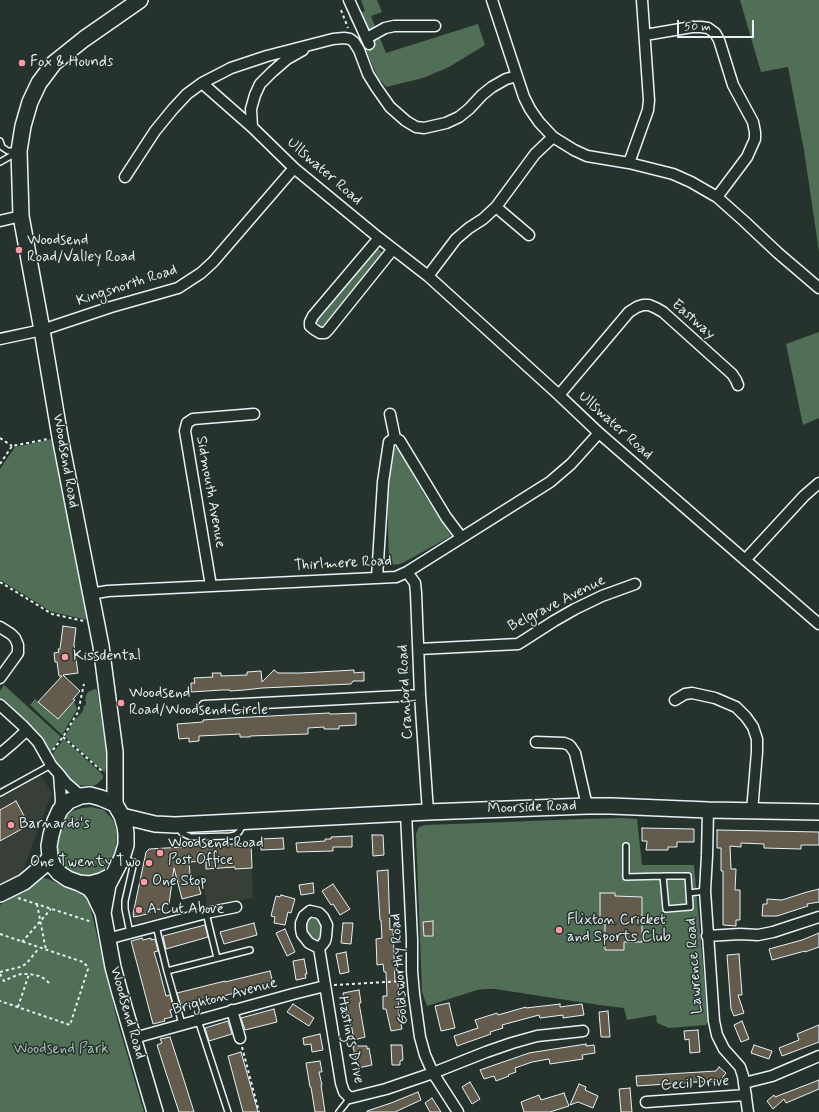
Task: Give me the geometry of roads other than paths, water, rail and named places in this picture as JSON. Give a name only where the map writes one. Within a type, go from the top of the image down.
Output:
[{"type":"street","name":"Woodsend Road","points":[[118,810],[113,774],[115,752],[101,646],[60,437],[21,216],[19,151],[23,126],[30,102],[39,83],[54,63],[84,39],[140,0]]},
{"type":"street","points":[[349,0],[368,41],[385,28],[394,26],[414,31],[435,26]]},
{"type":"street","points":[[492,0],[524,97],[539,122],[553,137],[587,156],[629,163],[673,174],[691,182],[717,197],[819,288]]},
{"type":"street","points":[[629,163],[648,110],[649,100],[642,0]]},
{"type":"street","points":[[645,35],[692,27],[701,27],[708,28],[715,33],[719,40],[733,85],[753,122],[755,139],[747,157],[717,197]]},
{"type":"street","points":[[125,177],[155,130],[187,94],[202,83],[231,68],[245,63],[313,44],[344,38],[350,39],[354,42],[359,50],[368,74],[390,107],[406,121],[416,127],[433,127],[459,117],[469,109],[482,94],[506,79],[517,76]]},
{"type":"street","points":[[252,127],[251,109],[255,94],[260,84],[288,59],[313,44]]},
{"type":"street","name":"Ullswater Road","points":[[202,83],[252,127],[294,168],[428,276],[599,433],[819,624]]},
{"type":"street","points":[[428,276],[456,239],[483,219],[496,207],[535,154],[553,137]]},
{"type":"street","name":"Kingsnorth Road","points":[[0,339],[42,330],[111,307],[178,288],[201,274],[213,262],[294,168]]},
{"type":"street","points":[[496,207],[529,235]]},
{"type":"street","points":[[0,221],[21,216]]},
{"type":"street","points":[[379,238],[313,316],[310,326],[315,330],[320,333],[325,333],[328,330],[393,249]]},
{"type":"street","name":"Eastway","points":[[559,395],[629,312],[643,305],[656,308],[663,312],[732,374],[738,385]]},
{"type":"street","name":"Sidmouth Avenue","points":[[211,586],[184,431],[187,423],[193,419],[254,414]]},
{"type":"street","points":[[390,414],[395,438],[400,441],[446,517],[461,537]]},
{"type":"street","name":"Thirlmere Road","points":[[90,594],[108,591],[396,577],[407,572],[550,482],[571,464],[599,433]]},
{"type":"street","points":[[378,578],[383,482],[389,442],[395,438]]},
{"type":"street","points":[[745,560],[804,496],[819,483]]},
{"type":"street","name":"Cranford Road","points":[[407,572],[414,583],[416,593],[420,695],[428,812]]},
{"type":"street","name":"Belgrave Avenue","points":[[419,649],[518,644],[575,609],[602,596],[635,584]]},
{"type":"street","points":[[0,627],[15,638],[18,645],[18,653],[0,678]]},
{"type":"street","points":[[675,700],[685,694],[692,693],[715,698],[736,707],[746,716],[753,727],[756,739],[752,811]]},
{"type":"street","points":[[204,706],[420,695]]},
{"type":"street","points":[[0,705],[38,742],[49,761],[66,783],[86,795],[101,798],[118,810],[125,826],[126,834],[124,852]]},
{"type":"street","points":[[0,754],[27,730]]},
{"type":"street","points":[[536,742],[564,743],[572,747],[575,753],[587,806]]},
{"type":"street","points":[[59,774],[61,800],[60,810],[55,821],[49,846],[50,857],[59,873]]},
{"type":"street","points":[[60,810],[69,801],[102,788],[113,774]]},
{"type":"street","name":"Moorside Road","points":[[118,810],[155,824],[175,825],[406,813],[587,806],[819,812]]},
{"type":"street","name":"Lawrence Road","points":[[708,810],[705,891],[714,1021],[716,1035],[724,1049],[740,1067],[743,1076],[748,1112]]},
{"type":"street","name":"Goldsworthy Road","points":[[406,813],[412,971],[420,1037],[425,1055],[433,1073],[458,1112]]},
{"type":"street","points":[[32,875],[45,871],[51,871],[59,873],[80,884],[90,884],[101,881],[113,875],[124,852],[140,833],[155,824]]},
{"type":"street","points":[[1,894],[24,882],[43,866],[50,857]]},
{"type":"street","name":"Woodsend Road","points":[[105,926],[105,899],[108,885],[113,875]]},
{"type":"street","name":"Woodsend Road","points":[[80,884],[89,888],[94,894],[105,926],[120,993],[155,1112]]},
{"type":"street","points":[[105,926],[130,933],[206,913],[236,907]]},
{"type":"street","points":[[707,936],[740,934],[758,935],[773,932],[819,917]]},
{"type":"street","name":"Hastings Drive","points":[[319,948],[342,1088],[350,1098],[386,1089],[433,1073],[486,1052],[537,1036],[583,1031]]},
{"type":"street","name":"Brighton Avenue","points":[[134,1038],[232,1010],[325,986]]},
{"type":"street","points":[[232,1010],[240,1038]]},
{"type":"street","points":[[744,1083],[772,1076],[819,1056]]},
{"type":"street","name":"Cecil Drive","points":[[646,1102],[746,1095]]},
{"type":"lane","points":[[0,141],[2,147],[8,151],[19,151]]},
{"type":"lane","points":[[0,162],[19,151]]},
{"type":"lane","points":[[0,793],[49,761]]},
{"type":"lane","points":[[626,846],[626,877],[663,876],[688,876],[690,907],[666,909],[663,876]]},
{"type":"lane","points":[[124,852],[134,862],[125,901],[130,933]]},
{"type":"lane","points":[[689,893],[705,891]]},
{"type":"lane","points":[[206,913],[217,958]]},
{"type":"lane","points":[[156,926],[182,1024]]},
{"type":"lane","points":[[167,971],[250,950]]},
{"type":"lane","points":[[198,1020],[228,1112]]},
{"type":"lane","points":[[339,1112],[350,1098]]},
{"type":"place","name":"Fox & Hounds","points":[[22,63]]},
{"type":"place","name":"Woodsend Road/Valley Road","points":[[19,250]]},
{"type":"place","name":"Kissdental","points":[[65,657]]},
{"type":"place","name":"Woodsend Road/Woodsend Circle","points":[[121,703]]},
{"type":"place","name":"Barnardo's","points":[[11,825]]},
{"type":"place","name":"Woodsend Road Post Office","points":[[160,853]]},
{"type":"place","name":"One Twenty Two","points":[[149,863]]},
{"type":"place","name":"One Stop","points":[[144,882]]},
{"type":"place","name":"A Cut Above","points":[[139,910]]},
{"type":"place","name":"Flixton Cricket and Sports Club","points":[[559,930]]},
{"type":"park label","name":"Woodsend Park","points":[[61,1050]]}]
